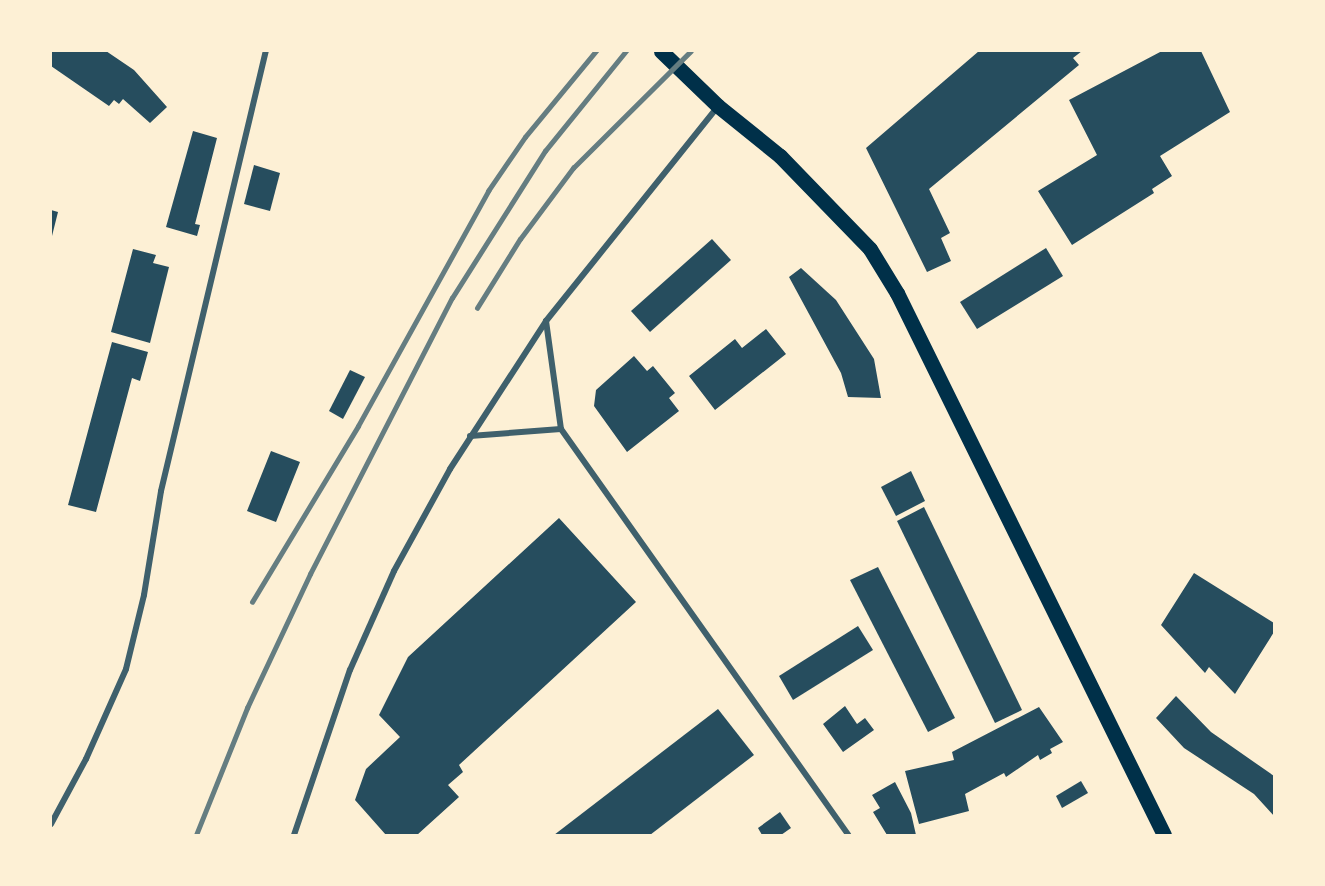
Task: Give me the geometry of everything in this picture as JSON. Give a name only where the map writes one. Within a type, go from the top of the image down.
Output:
[{"type":"main road","points":[[661,51],[713,102],[789,164],[837,211],[875,258],[901,302],[1164,835]]},
{"type":"street","points":[[51,824],[86,759],[126,669],[144,595],[161,491],[267,51]]},
{"type":"street","points":[[294,835],[350,670],[394,571],[470,436],[546,321],[713,102]]},
{"type":"street","points":[[546,321],[561,429],[848,835]]},
{"type":"street","points":[[470,436],[561,429]]},
{"type":"building","points":[[51,51],[106,51],[134,70],[167,107],[150,123],[123,99],[119,104],[114,100],[109,106],[51,66]]},
{"type":"building","points":[[979,51],[1082,51],[1073,58],[1079,65],[929,189],[950,233],[941,238],[951,261],[927,272],[866,148]]},
{"type":"building","points":[[1162,51],[1201,51],[1230,112],[1160,156],[1172,176],[1152,189],[1154,193],[1072,245],[1038,191],[1097,155],[1069,100]]},
{"type":"building","points":[[193,131],[217,138],[195,224],[200,225],[197,236],[166,227]]},
{"type":"building","points":[[254,165],[280,173],[270,211],[244,204]]},
{"type":"building","points":[[51,210],[58,212],[52,236],[51,236]]},
{"type":"building","points":[[712,239],[731,260],[650,332],[631,311]]},
{"type":"building","points":[[1046,248],[1063,276],[977,329],[960,302]]},
{"type":"building","points":[[133,249],[156,255],[153,263],[169,267],[150,343],[111,332]]},
{"type":"building","points":[[801,268],[836,300],[874,359],[881,398],[848,397],[841,373],[789,277]]},
{"type":"building","points":[[766,329],[786,354],[715,410],[689,376],[735,339],[742,348]]},
{"type":"building","points":[[112,342],[148,352],[140,381],[132,378],[96,512],[68,505]]},
{"type":"building","points":[[634,356],[647,371],[653,366],[675,393],[669,398],[679,411],[627,452],[594,406],[596,390]]},
{"type":"building","points":[[350,370],[365,377],[343,419],[329,411]]},
{"type":"building","points":[[271,451],[300,462],[276,522],[247,511]]},
{"type":"building","points":[[911,471],[925,501],[896,516],[881,487]]},
{"type":"building","points":[[924,507],[1022,710],[995,723],[897,521]]},
{"type":"building","points":[[559,518],[636,602],[459,765],[463,772],[448,785],[459,797],[417,835],[386,835],[355,800],[366,769],[400,737],[379,715],[408,657]]},
{"type":"building","points":[[878,567],[955,718],[928,732],[850,580]]},
{"type":"building","points":[[1194,573],[1274,623],[1274,632],[1235,694],[1209,667],[1205,673],[1161,625]]},
{"type":"building","points":[[858,626],[873,650],[793,700],[779,676]]},
{"type":"building","points":[[1176,696],[1211,732],[1274,776],[1274,816],[1254,794],[1184,748],[1156,718]]},
{"type":"building","points":[[845,706],[857,724],[865,718],[874,730],[843,752],[823,724]]},
{"type":"building","points":[[1039,707],[1063,742],[1050,749],[1052,753],[1040,760],[1038,755],[1006,777],[1004,773],[965,794],[969,811],[919,824],[905,771],[954,760],[952,752]]},
{"type":"building","points":[[718,709],[754,755],[650,835],[554,835]]},
{"type":"building","points":[[1081,781],[1088,793],[1062,808],[1056,796]]},
{"type":"building","points":[[895,782],[911,813],[916,835],[887,835],[873,812],[880,808],[872,795]]},
{"type":"building","points":[[780,812],[791,828],[781,835],[762,835],[758,828]]},
{"type":"railway","points":[[252,602],[358,426],[488,191],[525,137],[596,51]]},
{"type":"railway","points":[[196,835],[247,708],[310,574],[452,298],[545,151],[626,51]]},
{"type":"railway","points":[[477,308],[520,239],[573,168],[691,51]]}]
